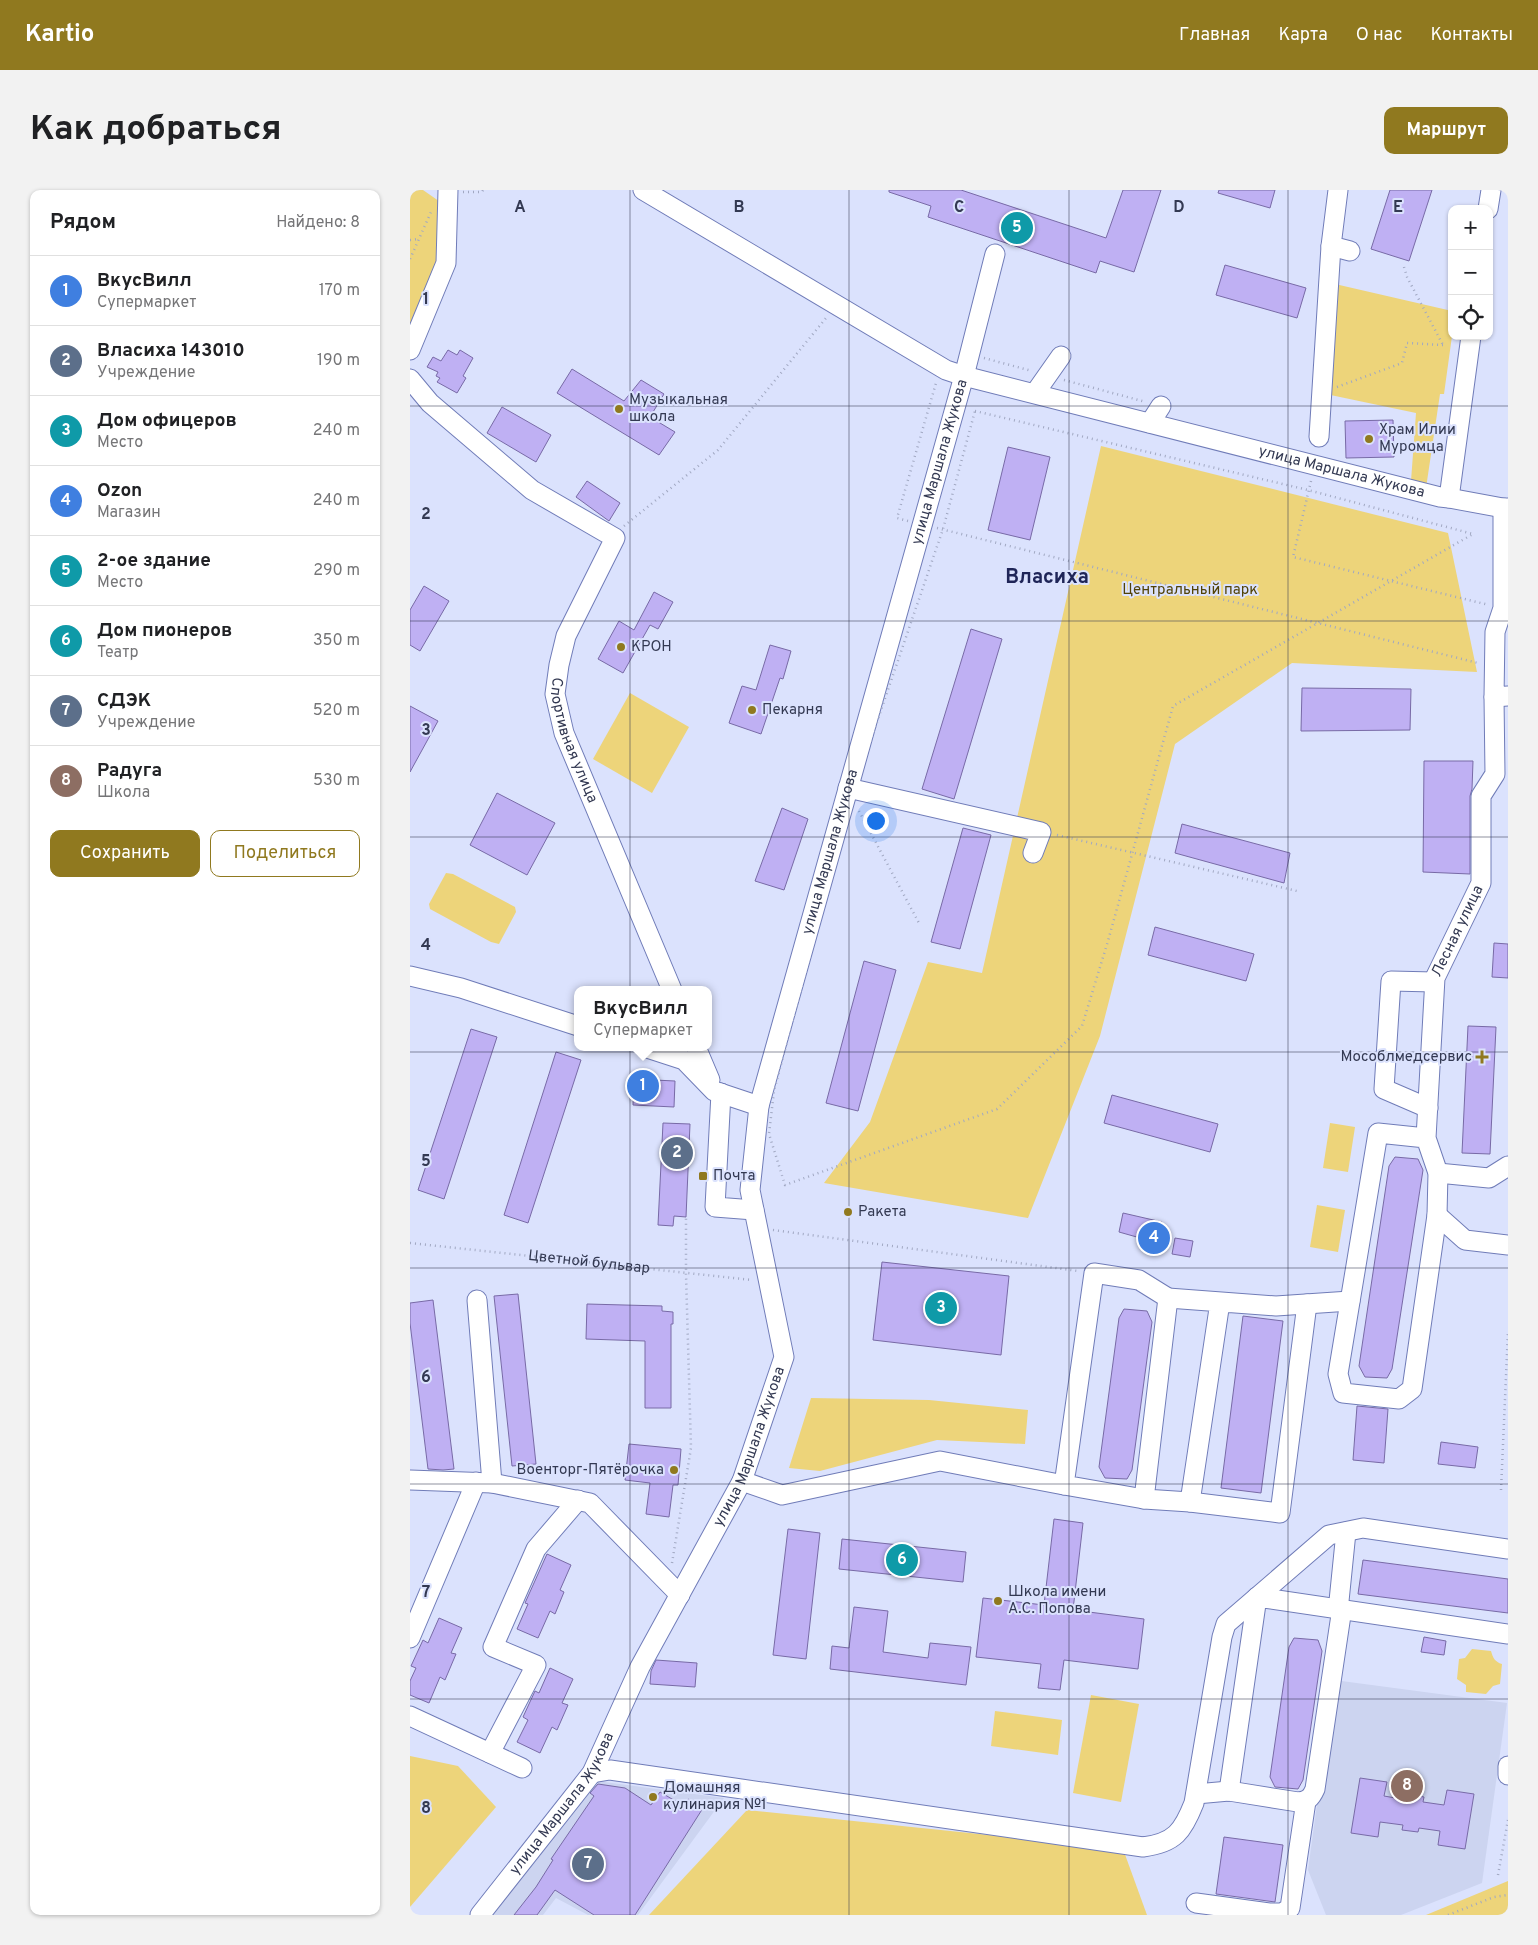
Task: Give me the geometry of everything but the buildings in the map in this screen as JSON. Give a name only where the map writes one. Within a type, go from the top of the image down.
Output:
[{"type":"street","points":[[410,350],[446,263],[448,190]]},
{"type":"street","points":[[643,190],[946,370],[964,376],[995,254]]},
{"type":"street","points":[[1318,437],[1331,246],[1338,190]]},
{"type":"street","points":[[1489,205],[1491,190]]},
{"type":"street","points":[[1331,246],[1350,251]]},
{"type":"street","points":[[1449,498],[1470,340]]},
{"type":"street","points":[[1034,394],[1061,356]]},
{"type":"street","name":"улица Маршала Жукова","points":[[480,1915],[592,1773],[674,1590],[742,1481],[784,1357],[750,1190],[759,1106],[852,792],[922,526],[964,376],[1449,498]]},
{"type":"street","points":[[410,379],[430,404],[532,490],[611,536]]},
{"type":"street","points":[[1150,423],[1154,404]]},
{"type":"street","name":"Лесная улица","points":[[1426,1138],[1434,982],[1481,883],[1482,796],[1495,774],[1501,696],[1494,667],[1495,632],[1503,608],[1505,508],[1449,498]]},
{"type":"street","name":"Спортивная улица","points":[[611,536],[615,538],[566,636],[555,694],[564,733],[670,986]]},
{"type":"street","points":[[852,792],[1042,832],[1033,853]]},
{"type":"street","points":[[410,976],[461,988],[574,1025]]},
{"type":"street","points":[[1428,1108],[1384,1090],[1391,981],[1434,982]]},
{"type":"street","points":[[656,1051],[684,1060],[718,1092],[759,1106]]},
{"type":"street","points":[[698,1051],[718,1092],[715,1206],[756,1219]]},
{"type":"street","points":[[1378,1133],[1426,1138],[1438,1173],[1436,1215],[1412,1389],[1399,1399],[1343,1393],[1338,1374],[1378,1133]]},
{"type":"street","points":[[1438,1173],[1488,1178],[1508,1166]]},
{"type":"street","points":[[1436,1215],[1464,1240],[1508,1245]]},
{"type":"street","points":[[1064,1485],[1094,1273],[1139,1280],[1168,1298],[1276,1306],[1350,1301]]},
{"type":"street","points":[[1144,1499],[1168,1298]]},
{"type":"street","points":[[410,1638],[484,1482],[477,1300]]},
{"type":"street","points":[[1190,1502],[1220,1302]]},
{"type":"street","points":[[742,1481],[782,1495],[940,1461],[1144,1499],[1190,1502],[1280,1514],[1307,1304]]},
{"type":"street","points":[[410,1480],[484,1482],[590,1503],[674,1590]]},
{"type":"street","points":[[490,1753],[536,1665],[493,1647],[536,1549],[578,1500]]},
{"type":"street","points":[[592,1773],[610,1770],[1143,1847],[1158,1845],[1180,1832],[1186,1822],[1196,1794],[1222,1636],[1226,1624],[1329,1535],[1364,1528],[1508,1549]]},
{"type":"street","points":[[1196,1794],[1229,1791],[1298,1802],[1306,1802],[1312,1797],[1315,1789],[1341,1615],[1339,1601],[1346,1532]]},
{"type":"street","points":[[1257,1597],[1508,1634]]},
{"type":"street","points":[[1229,1791],[1257,1597]]},
{"type":"street","points":[[410,1716],[522,1768]]},
{"type":"street","points":[[1508,1766],[1508,1775]]},
{"type":"street","points":[[1196,1903],[1270,1914],[1282,1914],[1290,1908],[1306,1802]]},
{"type":"path","points":[[410,259],[433,208]]},
{"type":"path","points":[[410,240],[419,239]]},
{"type":"path","points":[[1321,393],[1402,363],[1407,343],[1443,345],[1407,277],[1404,267]]},
{"type":"path","points":[[611,536],[718,450],[837,305]]},
{"type":"path","points":[[970,354],[1154,404]]},
{"type":"path","points":[[946,370],[936,384],[897,518],[922,526],[943,529],[1494,667]]},
{"type":"path","points":[[975,411],[1308,490],[1472,534],[1173,706],[1082,1026],[997,1110],[785,1185],[769,1134],[774,1091],[852,792],[943,529],[975,411]]},
{"type":"path","points":[[1315,465],[1293,557],[1503,608]]},
{"type":"path","points":[[852,792],[920,924]]},
{"type":"path","points":[[1042,832],[1296,891]]},
{"type":"path","points":[[674,1590],[691,1448],[686,1216]]},
{"type":"path","points":[[756,1219],[1094,1273]]},
{"type":"path","name":"Цветной бульвар","points":[[410,1243],[769,1282]]},
{"type":"path","points":[[1501,1490],[1508,1331]]},
{"type":"path","points":[[1498,1875],[1508,1820]]},
{"type":"path","points":[[1448,1915],[1494,1897],[1508,1894]]},
{"type":"shaded area","points":[[1334,1680],[1507,1703],[1482,1883],[1401,1915],[1326,1915],[1308,1870]]},
{"type":"shaded area","points":[[590,1780],[724,1798],[638,1915],[588,1915],[556,1898],[543,1915],[488,1915]]},
{"type":"green space","points":[[410,190],[423,190],[456,213],[410,328]]},
{"type":"green space","points":[[1335,284],[1448,310],[1448,340],[1451,340],[1444,394],[1440,394],[1426,488],[1411,481],[1416,413],[1321,393]]},
{"type":"green space","name":"Центральный парк","points":[[1101,446],[1448,533],[1477,672],[1292,663],[1175,744],[1100,1036],[1028,1218],[824,1183],[870,1122],[928,962],[982,973]]},
{"type":"green space","points":[[630,693],[689,727],[652,793],[593,759]]},
{"type":"green space","points":[[446,873],[453,874],[515,907],[516,912],[499,944],[491,942],[430,909],[429,904]]},
{"type":"green space","points":[[1330,1123],[1355,1127],[1348,1172],[1323,1168]]},
{"type":"green space","points":[[1317,1205],[1345,1210],[1338,1252],[1310,1247]]},
{"type":"green space","points":[[811,1398],[929,1400],[1028,1410],[1025,1444],[937,1440],[820,1471],[789,1468]]},
{"type":"green space","points":[[1472,1649],[1491,1651],[1495,1659],[1502,1664],[1500,1684],[1493,1686],[1486,1694],[1466,1692],[1466,1685],[1457,1679],[1459,1659],[1465,1658]]},
{"type":"green space","points":[[1091,1695],[1139,1704],[1121,1802],[1073,1793]]},
{"type":"green space","points":[[995,1711],[1062,1720],[1058,1755],[991,1746]]},
{"type":"green space","points":[[410,1756],[458,1766],[496,1807],[410,1907]]},
{"type":"green space","points":[[747,1810],[1123,1849],[1147,1915],[649,1915]]},
{"type":"green space","points":[[1508,1881],[1508,1915],[1426,1915]]},
{"type":"place","name":"2-ое здание","points":[[1017,228]]},
{"type":"place","name":"Музыкальная школа","points":[[619,409]]},
{"type":"place","name":"Храм Илии Муромца","points":[[1369,439]]},
{"type":"place","name":"КРОН","points":[[621,647]]},
{"type":"place","name":"Пекарня","points":[[752,710]]},
{"type":"place","name":"Мособлмедсервис","points":[[1482,1057]]},
{"type":"place","name":"ВкусВилл","points":[[643,1086]]},
{"type":"place","name":"Власиха 143010","points":[[677,1153]]},
{"type":"place","name":"Почта","points":[[703,1176]]},
{"type":"place","name":"Ракета","points":[[848,1212]]},
{"type":"place","name":"Ozon","points":[[1154,1238]]},
{"type":"place","name":"Дом офицеров","points":[[941,1308]]},
{"type":"place","name":"Военторг-Пятёрочка","points":[[674,1470]]},
{"type":"place","name":"Дом пионеров","points":[[902,1560]]},
{"type":"place","name":"Школа имени А.С. Попова","points":[[998,1601]]},
{"type":"place","name":"Радуга","points":[[1407,1786]]},
{"type":"place","name":"Домашняя кулинария №1","points":[[653,1797]]},
{"type":"place","name":"СДЭК","points":[[588,1864]]},
{"type":"district","name":"Власиха","points":[[1047,578]]}]
